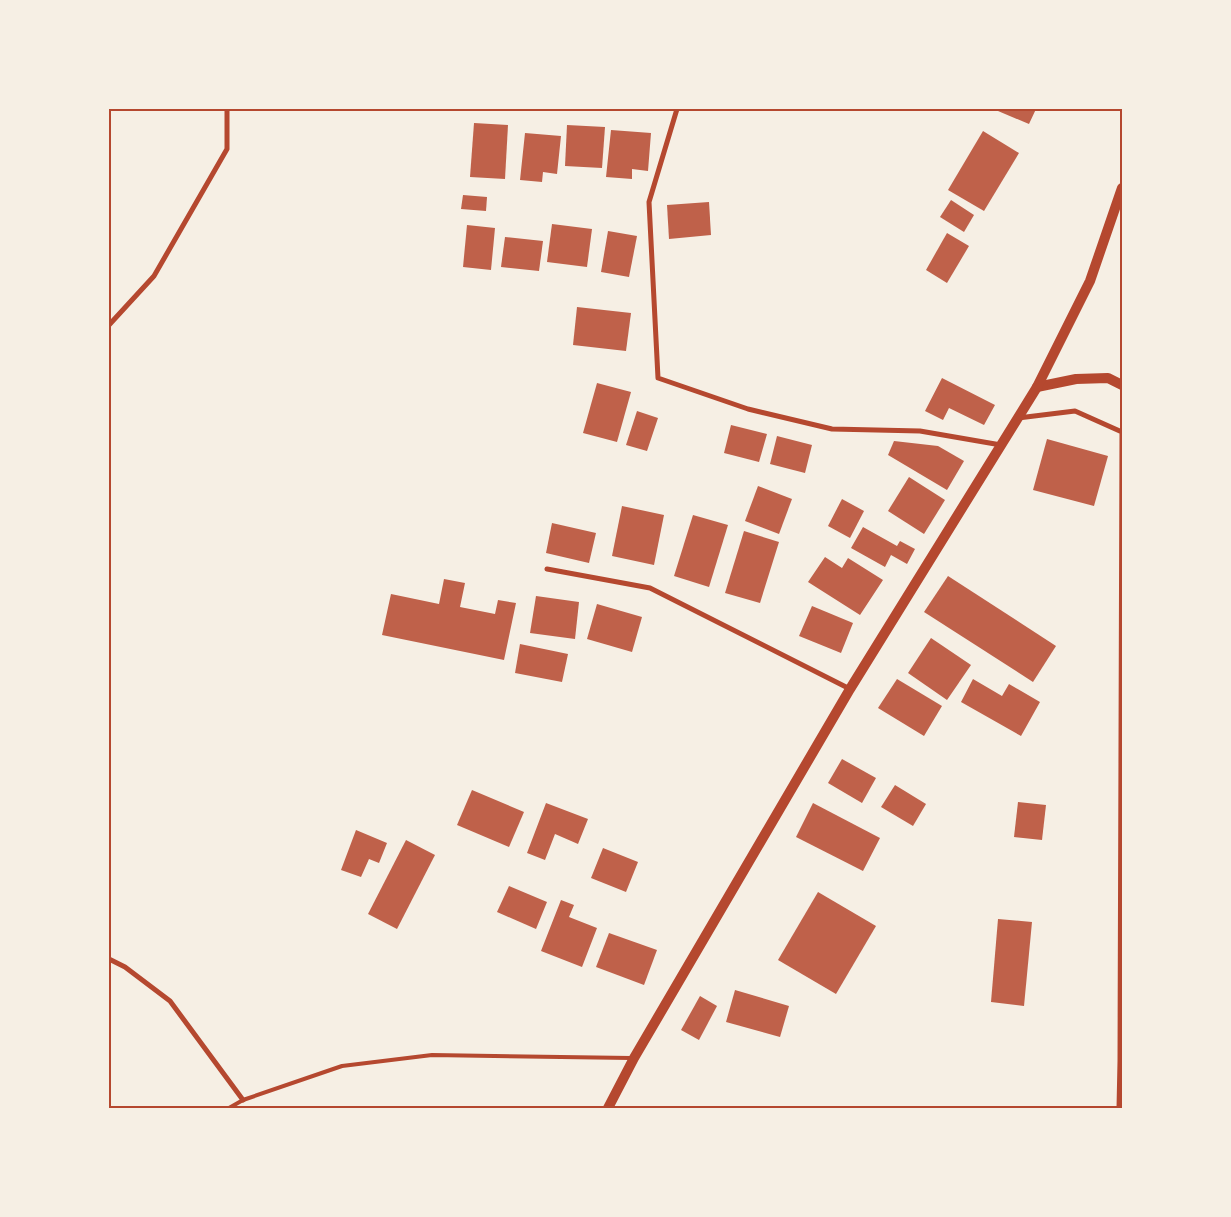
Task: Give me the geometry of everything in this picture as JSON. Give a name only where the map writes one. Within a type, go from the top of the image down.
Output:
[{"type":"main road","points":[[608,1108],[634,1058],[850,689],[1037,387],[1090,281],[1122,188]]},
{"type":"main road","points":[[1037,387],[1076,379],[1108,378],[1122,384]]},
{"type":"street","points":[[109,325],[154,276],[227,149],[227,109]]},
{"type":"street","points":[[677,109],[649,202],[658,378],[748,409],[832,429],[920,431],[1002,445]]},
{"type":"street","points":[[1017,418],[1075,411],[1122,432],[1119,1108]]},
{"type":"street","points":[[547,570],[650,588],[850,689]]},
{"type":"street","points":[[109,958],[125,967],[170,1001],[243,1100]]},
{"type":"lane","points":[[229,1108],[243,1100],[342,1066],[432,1055],[634,1058]]},
{"type":"building","points":[[999,109],[1036,109],[1029,124],[998,111]]},
{"type":"building","points":[[474,123],[508,125],[505,179],[470,177]]},
{"type":"building","points":[[567,125],[605,127],[602,168],[565,166]]},
{"type":"building","points":[[611,130],[651,133],[648,171],[632,169],[632,179],[606,177]]},
{"type":"building","points":[[983,131],[1019,153],[984,211],[948,190]]},
{"type":"building","points":[[525,133],[561,136],[557,174],[543,172],[542,182],[520,180]]},
{"type":"building","points":[[463,195],[487,197],[486,211],[461,209]]},
{"type":"building","points":[[951,200],[974,215],[964,232],[940,217]]},
{"type":"building","points":[[709,202],[711,235],[669,239],[667,205]]},
{"type":"building","points":[[552,224],[592,229],[587,267],[547,262]]},
{"type":"building","points":[[467,225],[495,228],[491,270],[463,267]]},
{"type":"building","points":[[608,231],[637,236],[629,277],[601,272]]},
{"type":"building","points":[[947,233],[969,246],[947,283],[926,270]]},
{"type":"building","points":[[505,237],[543,241],[539,271],[501,267]]},
{"type":"building","points":[[577,307],[631,313],[626,351],[573,345]]},
{"type":"building","points":[[942,378],[995,405],[984,425],[949,408],[943,420],[925,411]]},
{"type":"building","points":[[597,383],[631,392],[617,442],[583,433]]},
{"type":"building","points":[[637,411],[658,418],[647,451],[626,445]]},
{"type":"building","points":[[731,425],[767,434],[759,462],[724,453]]},
{"type":"building","points":[[777,436],[812,445],[805,473],[770,464]]},
{"type":"building","points":[[1047,439],[1108,456],[1094,506],[1033,490]]},
{"type":"building","points":[[894,441],[938,446],[964,461],[947,490],[888,455]]},
{"type":"building","points":[[909,477],[945,500],[924,534],[888,511]]},
{"type":"building","points":[[758,486],[792,499],[779,534],[745,521]]},
{"type":"building","points":[[842,499],[864,511],[850,538],[828,526]]},
{"type":"building","points":[[622,506],[664,515],[654,565],[612,556]]},
{"type":"building","points":[[693,515],[728,525],[709,587],[674,576]]},
{"type":"building","points":[[552,523],[596,533],[589,563],[546,553]]},
{"type":"building","points":[[863,527],[897,546],[900,541],[915,549],[907,564],[891,555],[885,567],[851,548]]},
{"type":"building","points":[[744,531],[779,542],[760,603],[725,593]]},
{"type":"building","points":[[825,557],[842,568],[848,558],[883,580],[860,615],[808,582]]},
{"type":"building","points":[[948,576],[1056,646],[1033,682],[924,612]]},
{"type":"building","points":[[444,579],[465,583],[460,607],[495,614],[498,600],[516,603],[504,660],[382,635],[391,594],[439,604]]},
{"type":"building","points":[[536,596],[579,602],[575,639],[530,633]]},
{"type":"building","points":[[597,604],[642,617],[632,652],[587,639]]},
{"type":"building","points":[[812,606],[853,623],[841,653],[799,636]]},
{"type":"building","points":[[931,638],[971,665],[947,700],[908,673]]},
{"type":"building","points":[[520,644],[568,654],[562,682],[515,673]]},
{"type":"building","points":[[897,679],[942,706],[924,736],[878,708]]},
{"type":"building","points":[[973,679],[1002,696],[1009,684],[1040,702],[1021,736],[961,702]]},
{"type":"building","points":[[842,759],[876,778],[862,803],[828,783]]},
{"type":"building","points":[[895,785],[926,804],[913,826],[881,807]]},
{"type":"building","points":[[472,790],[524,812],[509,847],[457,825]]},
{"type":"building","points":[[1018,802],[1046,805],[1042,840],[1014,837]]},
{"type":"building","points":[[546,803],[588,819],[578,844],[555,834],[545,860],[527,853]]},
{"type":"building","points":[[813,803],[880,838],[863,871],[796,837]]},
{"type":"building","points":[[356,830],[387,843],[379,863],[369,859],[361,877],[341,870]]},
{"type":"building","points":[[406,840],[435,855],[397,929],[368,914]]},
{"type":"building","points":[[603,848],[638,862],[626,892],[591,878]]},
{"type":"building","points":[[509,886],[547,902],[536,929],[497,912]]},
{"type":"building","points":[[818,892],[876,926],[836,994],[778,960]]},
{"type":"building","points":[[561,900],[574,905],[569,917],[597,928],[582,967],[541,951]]},
{"type":"building","points":[[998,919],[1032,922],[1024,1006],[991,1002]]},
{"type":"building","points":[[609,933],[657,950],[644,985],[596,967]]},
{"type":"building","points":[[735,990],[789,1006],[780,1037],[726,1022]]},
{"type":"building","points":[[700,996],[717,1006],[699,1040],[681,1030]]}]
